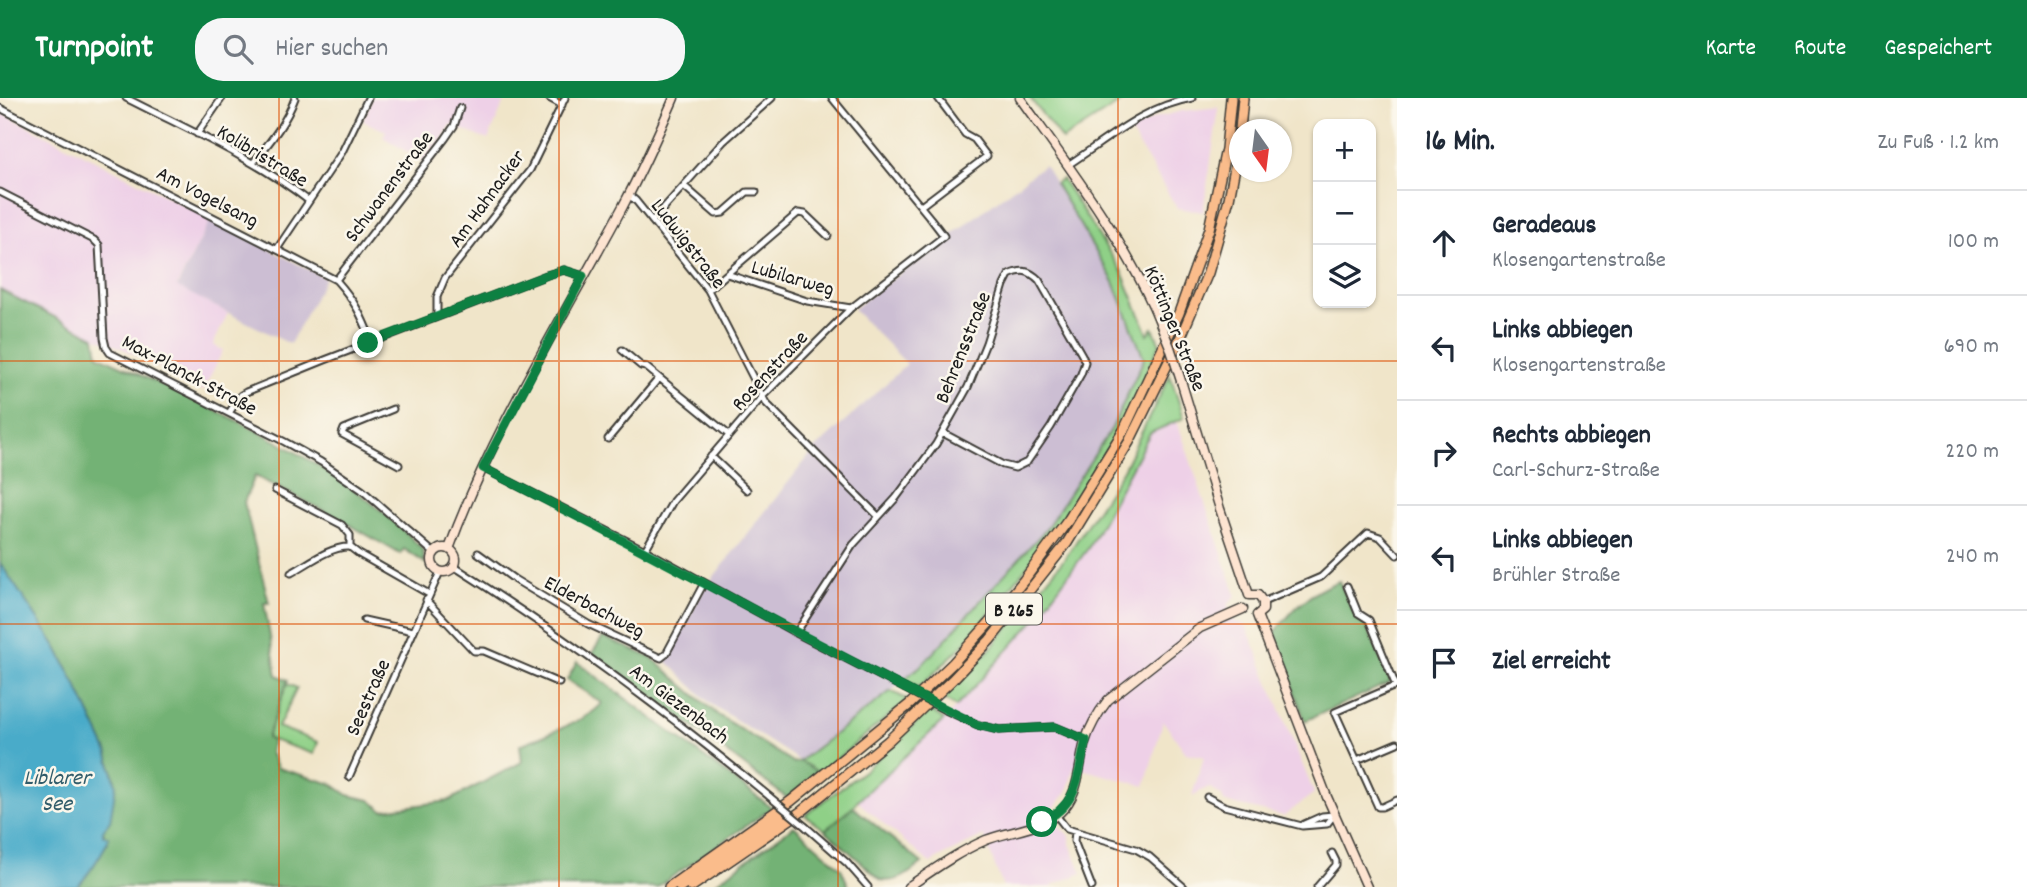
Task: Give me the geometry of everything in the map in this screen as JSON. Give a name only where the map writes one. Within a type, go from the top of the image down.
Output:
[{"type":"main road","name":"B 265","points":[[669,887],[830,771],[927,688],[990,622],[1069,519],[1124,429],[1179,313],[1209,229],[1226,149],[1231,98]]},
{"type":"main road","points":[[1241,119],[1243,98]]},
{"type":"main road","name":"B 265","points":[[691,887],[802,811],[897,733],[990,640],[1067,543],[1129,442],[1179,341],[1203,284],[1232,182]]},
{"type":"main road","points":[[680,887],[775,821],[830,771]]},
{"type":"street","name":"Kolibristraße","points":[[126,98],[253,163],[309,201]]},
{"type":"street","points":[[197,134],[222,98]]},
{"type":"street","points":[[253,163],[290,112],[295,98]]},
{"type":"street","points":[[277,249],[342,152],[368,98]]},
{"type":"street","points":[[549,98],[563,101]]},
{"type":"street","points":[[449,549],[500,433],[629,195],[674,98]]},
{"type":"street","points":[[652,221],[723,142],[772,98]]},
{"type":"street","points":[[832,98],[921,206],[987,156],[974,139],[965,134],[938,98]]},
{"type":"street","name":"Köttinger Straße","points":[[1020,98],[1112,229],[1139,275],[1170,347],[1220,509],[1250,595]]},
{"type":"street","points":[[1068,165],[1132,121],[1157,108],[1192,98]]},
{"type":"street","name":"Am Hahnacker","points":[[437,317],[438,297],[445,278],[530,170],[563,101]]},
{"type":"street","name":"Am Vogelsang","points":[[0,108],[336,280],[352,297],[372,342]]},
{"type":"street","name":"Schwanenstraße","points":[[336,280],[449,132],[460,108]]},
{"type":"street","points":[[684,186],[716,214],[723,213],[747,192],[757,192]]},
{"type":"street","name":"Max-Planck-Straße","points":[[0,192],[94,240],[99,246],[104,338],[110,353],[321,462],[362,490],[434,553]]},
{"type":"street","name":"Ludwigstraße","points":[[629,195],[708,290],[762,397],[878,516]]},
{"type":"street","name":"Rosenstraße","points":[[645,550],[673,501],[762,397],[851,308],[944,236],[921,206]]},
{"type":"street","points":[[708,290],[798,213],[805,214],[828,236]]},
{"type":"street","points":[[229,413],[246,392],[372,342],[564,270],[583,276]]},
{"type":"street","name":"Behrensstraße","points":[[796,633],[853,545],[896,498],[936,444],[972,378],[1009,275],[1031,272],[1039,280],[1085,362],[1076,385],[1027,462],[1015,468],[1003,465],[943,432]]},
{"type":"street","name":"Lubilarweg","points":[[727,274],[807,301],[851,308]]},
{"type":"street","points":[[622,350],[729,436]]},
{"type":"street","points":[[608,439],[659,379]]},
{"type":"street","points":[[393,409],[344,429],[342,434],[399,465]]},
{"type":"street","points":[[710,456],[747,490]]},
{"type":"street","points":[[483,468],[645,550],[796,633],[978,725],[999,730],[1055,727],[1086,740]]},
{"type":"street","points":[[275,489],[342,525],[350,535],[350,547]]},
{"type":"street","points":[[1263,601],[1321,577],[1368,533],[1380,537],[1397,555]]},
{"type":"street","points":[[291,573],[330,552],[350,547],[428,597],[474,651],[484,651],[559,683]]},
{"type":"street","points":[[449,549],[456,557],[455,567],[449,572],[440,572],[433,566],[434,553],[449,549]]},
{"type":"street","name":"Elderbachweg","points":[[478,553],[514,579],[587,624],[661,658],[666,654],[704,583]]},
{"type":"street","name":"Am Giezenbach","points":[[455,567],[642,695],[771,797],[847,863],[868,887]]},
{"type":"street","name":"Seestraße","points":[[349,777],[440,572]]},
{"type":"street","points":[[1347,586],[1358,613],[1369,620],[1396,688],[1335,712],[1378,807],[1397,800]]},
{"type":"street","points":[[1250,595],[1258,595],[1263,601],[1263,610],[1257,615],[1249,614],[1243,609],[1243,600],[1250,595]]},
{"type":"street","points":[[908,887],[959,853],[988,839],[1056,816],[1069,802],[1076,787],[1086,740],[1097,715],[1108,700],[1200,628],[1243,609]]},
{"type":"street","points":[[1257,615],[1335,815],[1367,887]]},
{"type":"street","points":[[364,620],[413,631]]},
{"type":"street","points":[[1357,760],[1397,743]]},
{"type":"street","points":[[1208,797],[1224,806],[1302,827],[1327,824],[1335,815]]},
{"type":"street","points":[[1056,816],[1067,829],[1136,849],[1150,857],[1184,887]]},
{"type":"street","points":[[1075,832],[1074,841],[1092,887]]},
{"type":"street","points":[[1317,887],[1336,865],[1332,853]]},
{"type":"shaded area","points":[[372,98],[506,98],[488,140],[451,125],[423,162],[383,137],[386,131],[363,121]]},
{"type":"shaded area","points":[[1219,107],[1203,212],[1177,208],[1130,131],[1155,118],[1182,111]]},
{"type":"shaded area","points":[[0,112],[211,219],[177,286],[228,313],[213,345],[223,350],[203,391],[128,351],[0,290]]},
{"type":"shaded area","points":[[1044,165],[1114,282],[1144,359],[1112,428],[1046,529],[923,664],[800,761],[711,704],[666,661],[704,589],[813,451],[907,364],[853,309]]},
{"type":"shaded area","points":[[211,219],[325,278],[290,344],[177,287]]},
{"type":"shaded area","points":[[1177,421],[1236,595],[1228,605],[1229,612],[1234,621],[1246,625],[1314,793],[1284,816],[1224,802],[1222,796],[1209,787],[1192,796],[1204,757],[1186,753],[1163,721],[1145,786],[1074,767],[1067,792],[1056,806],[1044,815],[1070,836],[1070,844],[1082,873],[1053,887],[1003,887],[984,836],[930,863],[857,801],[956,707],[1034,621],[1089,547],[1150,433]]},
{"type":"green space","points":[[1030,98],[1127,98],[1062,140]]},
{"type":"green space","points":[[1062,179],[1122,272],[1148,334],[1153,328],[1160,344],[1121,426],[1079,495],[1030,563],[969,639],[920,687],[903,680],[923,664],[1046,529],[1112,428],[1144,359],[1114,282],[1055,183]]},
{"type":"green space","points":[[0,290],[95,337],[98,355],[228,416],[313,462],[390,518],[424,551],[425,563],[404,549],[400,554],[336,517],[255,476],[244,502],[269,603],[264,603],[277,675],[288,680],[267,738],[272,741],[270,753],[278,768],[332,784],[348,795],[370,800],[383,810],[448,801],[522,762],[520,745],[576,721],[602,703],[567,680],[577,662],[772,808],[657,887],[77,887],[107,844],[103,830],[116,785],[107,751],[57,648],[0,563]]},
{"type":"green space","points":[[1170,375],[1184,418],[1150,433],[1089,547],[1034,621],[956,707],[942,698],[991,648],[1066,557],[1123,470]]},
{"type":"green space","points":[[1339,581],[1355,615],[1365,622],[1391,682],[1305,721],[1274,634],[1302,603],[1318,591]]},
{"type":"green space","points":[[603,637],[652,658],[718,715],[794,763],[800,761],[820,773],[787,798],[592,653]]},
{"type":"green space","points":[[287,684],[297,688],[278,727],[318,742],[314,754],[266,738]]},
{"type":"green space","points":[[891,691],[908,700],[820,773],[800,761]]},
{"type":"green space","points":[[930,710],[944,720],[853,807],[825,830],[805,815],[865,770]]},
{"type":"green space","points":[[853,807],[922,863],[898,879],[881,880],[825,830]]},
{"type":"green space","points":[[794,826],[841,868],[849,887],[710,887]]},
{"type":"water","name":"Liblarer See","points":[[0,563],[57,648],[107,751],[116,785],[110,821],[103,830],[103,835],[109,837],[95,863],[77,887],[0,887]]},
{"type":"route","points":[[368,343],[547,275],[564,270],[583,276],[483,468],[645,550],[796,633],[978,725],[999,730],[1055,727],[1086,740],[1076,787],[1069,802],[1056,816],[1042,822]]}]
